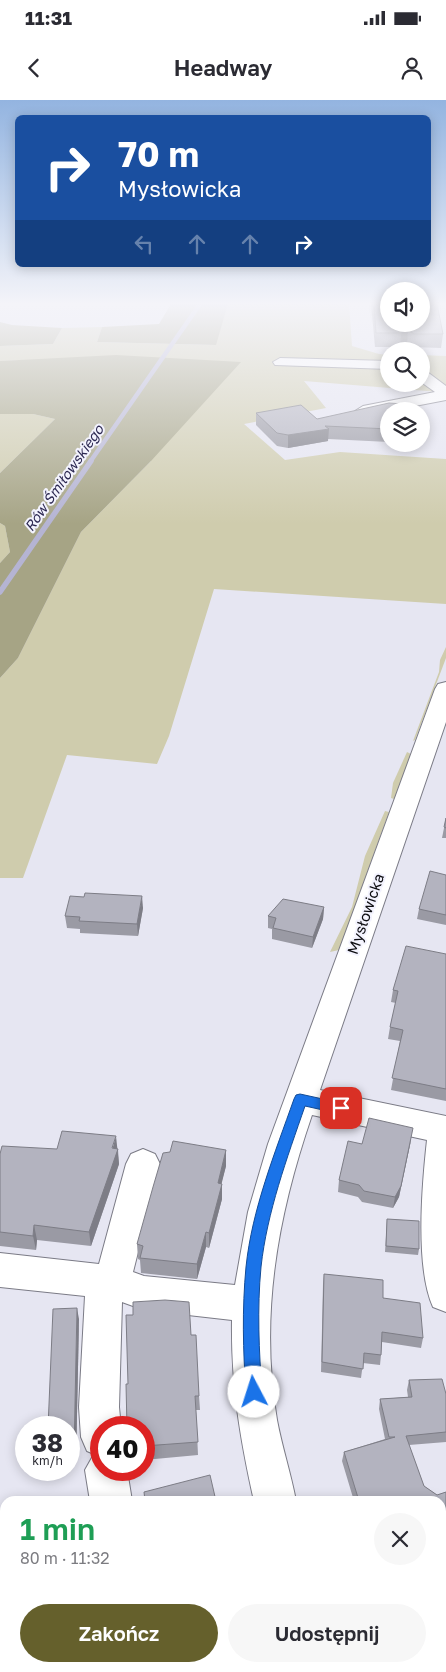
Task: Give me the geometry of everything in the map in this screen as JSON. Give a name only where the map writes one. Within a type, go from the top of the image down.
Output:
[{"type":"street","points":[[430,381],[446,394]]},
{"type":"street","points":[[345,415],[446,394]]},
{"type":"street","name":"Mysłowicka","points":[[274,1496],[258,1420],[252,1378],[251,1304],[254,1266],[263,1219],[276,1170],[300,1099],[439,731],[446,689]]},
{"type":"street","points":[[300,1099],[446,1130],[438,1197],[440,1253],[446,1296]]},
{"type":"street","points":[[100,1416],[107,1290],[143,1164]]},
{"type":"street","points":[[0,1270],[107,1290],[251,1304]]},
{"type":"street","points":[[108,1481],[110,1496]]},
{"type":"shaded area","points":[[0,377],[227,377],[151,461],[81,532],[18,658],[0,678],[0,563],[10,552],[5,526],[0,523],[0,473],[55,419],[33,414],[0,414]]},
{"type":"shaded area","points":[[60,377],[380,377],[380,387],[304,381],[326,408],[244,424],[285,460],[340,452],[446,459],[446,604],[214,589],[169,736],[157,764],[67,755],[23,878],[0,878],[0,678],[18,658],[81,532],[151,461]]},
{"type":"shaded area","points":[[430,377],[446,377],[446,394],[430,391]]},
{"type":"shaded area","points":[[0,414],[33,414],[55,419],[0,473]]},
{"type":"shaded area","points":[[0,523],[5,526],[10,552],[0,563]]},
{"type":"shaded area","points":[[446,647],[446,658],[413,741],[439,672],[440,660]]},
{"type":"shaded area","points":[[407,752],[411,754],[394,799],[391,798],[393,783]]},
{"type":"shaded area","points":[[385,811],[389,812],[339,950],[330,952],[352,907],[365,856]]},
{"type":"building","points":[[301,405],[317,419],[380,405],[380,429],[325,426],[329,429],[288,435],[277,433],[256,413]]},
{"type":"building","points":[[430,871],[446,875],[446,915],[419,909]]},
{"type":"building","points":[[85,893],[142,896],[137,924],[79,921],[80,917],[65,916],[70,896],[84,897]]},
{"type":"building","points":[[283,899],[324,907],[313,937],[273,928],[276,918],[268,916]]},
{"type":"building","points":[[406,946],[446,954],[446,1089],[392,1078],[403,1030],[390,1027],[398,991],[393,990]]},
{"type":"building","points":[[369,1118],[413,1128],[401,1186],[395,1197],[364,1191],[359,1185],[339,1180],[348,1141],[362,1144]]},
{"type":"building","points":[[62,1131],[116,1136],[112,1148],[118,1149],[89,1232],[34,1225],[33,1236],[0,1232],[0,1154],[2,1146],[57,1149]]},
{"type":"building","points":[[173,1141],[226,1150],[218,1183],[222,1184],[209,1233],[206,1232],[197,1264],[140,1258],[143,1246],[137,1244],[163,1153],[170,1152]]},
{"type":"building","points":[[387,1219],[419,1221],[419,1249],[386,1246]]},
{"type":"building","points":[[324,1274],[383,1280],[383,1298],[420,1303],[423,1338],[382,1332],[381,1355],[364,1353],[363,1369],[322,1362]]},
{"type":"building","points":[[165,1300],[189,1302],[191,1335],[196,1335],[199,1396],[195,1396],[198,1442],[155,1445],[155,1416],[127,1416],[126,1384],[128,1384],[126,1315],[133,1315],[133,1302]]},
{"type":"building","points":[[77,1308],[75,1416],[49,1416],[53,1309]]},
{"type":"building","points":[[442,1379],[446,1394],[446,1432],[406,1436],[424,1486],[437,1495],[446,1492],[446,1496],[357,1496],[344,1452],[395,1437],[389,1437],[380,1399],[412,1397],[409,1380]]},
{"type":"building","points":[[210,1475],[215,1496],[144,1496],[144,1492]]},
{"type":"waterway","name":"Rów Śmiłowskiego","points":[[90,462],[149,377]]},
{"type":"waterway","name":"Rów Śmiłowskiego","points":[[0,592],[91,461]]},
{"type":"route","points":[[254,1392],[250,1337],[254,1266],[263,1219],[276,1170],[300,1099],[341,1108]]}]
